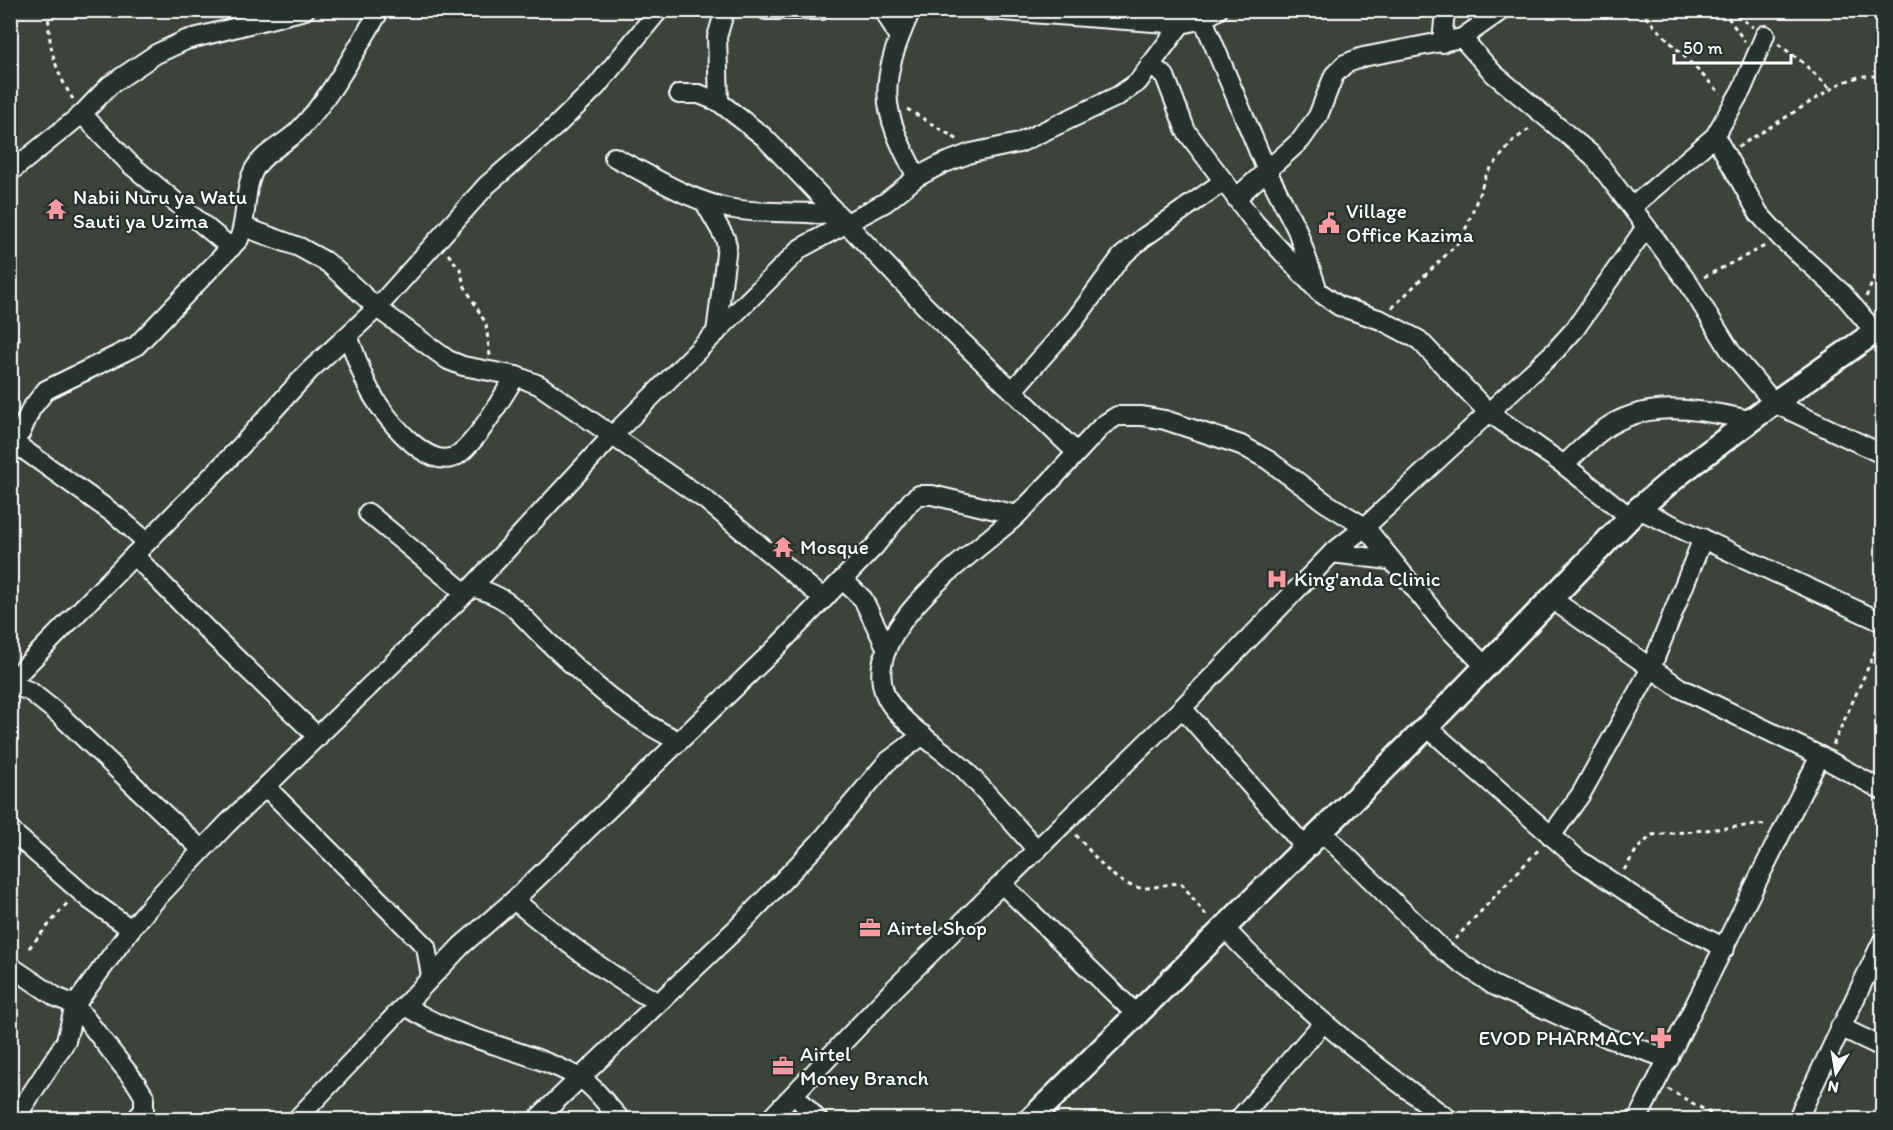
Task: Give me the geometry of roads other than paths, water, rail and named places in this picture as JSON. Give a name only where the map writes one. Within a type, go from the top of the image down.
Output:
[{"type":"street","points":[[10,172],[82,114],[111,85],[132,69],[186,40],[305,10]]},
{"type":"street","points":[[318,737],[212,635],[140,548],[117,516],[12,444],[31,409],[46,390],[136,346],[231,248],[244,227],[249,184],[257,165],[297,132],[329,92],[380,10]]},
{"type":"street","points":[[202,850],[60,716],[31,692],[10,683],[241,446],[309,371],[377,308],[435,240],[487,185],[556,126],[596,87],[659,10]]},
{"type":"street","points":[[719,102],[717,37],[725,10]]},
{"type":"street","points":[[766,10],[822,10]]},
{"type":"street","points":[[884,10],[899,38]]},
{"type":"street","points":[[911,10],[889,66],[887,99],[888,116],[896,137],[917,177]]},
{"type":"street","points":[[989,10],[1180,24],[1210,15],[1267,171],[1297,230],[1319,292]]},
{"type":"street","points":[[1442,43],[1445,10]]},
{"type":"street","points":[[1236,198],[1301,140],[1318,116],[1335,75],[1345,64],[1363,57],[1462,38],[1502,10]]},
{"type":"street","points":[[21,1110],[66,1041],[75,1005],[130,922],[495,563],[525,527],[612,436],[801,248],[842,219],[886,202],[917,177],[971,153],[1019,143],[1085,114],[1118,96],[1138,81],[1180,24]]},
{"type":"street","points":[[1632,207],[1715,136],[1756,59],[1765,35]]},
{"type":"street","points":[[1462,38],[1494,74],[1593,156],[1689,284],[1731,352],[1774,403],[1882,454]]},
{"type":"street","points":[[1150,65],[1165,76],[1186,131],[1236,198],[1319,292],[1339,306],[1381,320],[1419,340],[1487,411],[1634,513],[1703,538],[1882,622]]},
{"type":"street","points":[[679,93],[699,94],[719,102],[764,137],[927,308],[1076,452]]},
{"type":"street","points":[[82,114],[130,164],[231,248]]},
{"type":"street","points":[[1030,1119],[1224,931],[1486,667],[1634,513],[1751,420],[1879,330],[1859,313],[1821,272],[1781,238],[1759,214],[1715,136]]},
{"type":"street","points":[[614,158],[705,203],[754,211],[803,211],[842,219]]},
{"type":"street","points":[[1013,390],[1074,321],[1121,257],[1143,238],[1224,181]]},
{"type":"street","points":[[705,203],[725,238],[727,246],[716,333]]},
{"type":"street","points":[[769,1119],[894,989],[1182,708],[1332,553],[1365,527],[1487,411],[1555,351],[1575,329],[1646,226]]},
{"type":"street","points":[[244,227],[299,247],[328,263],[377,308],[448,360],[463,366],[498,371],[539,385],[707,501],[824,599]]},
{"type":"street","points":[[348,336],[368,388],[386,415],[409,442],[431,455],[446,458],[458,455],[473,439],[516,376]]},
{"type":"street","points":[[1564,465],[1604,429],[1630,416],[1652,409],[1694,410],[1751,420]]},
{"type":"street","points":[[1037,850],[962,768],[894,708],[885,694],[882,678],[887,649],[896,630],[913,606],[1017,515],[1103,425],[1118,416],[1142,416],[1165,420],[1241,445],[1268,460],[1326,503],[1365,527],[1389,560],[1486,667]]},
{"type":"street","points":[[296,1119],[462,945],[514,900],[843,580],[919,495],[932,495],[1017,515]]},
{"type":"street","points":[[368,513],[468,589],[502,597],[546,640],[634,718],[679,741]]},
{"type":"street","points":[[1551,836],[1581,794],[1651,668],[1703,538]]},
{"type":"street","points":[[1332,553],[1389,560]]},
{"type":"street","points":[[495,563],[502,597]]},
{"type":"street","points":[[843,580],[864,599],[887,649]]},
{"type":"street","points":[[1550,598],[1680,688],[1823,758],[1882,790]]},
{"type":"street","points":[[1182,708],[1313,839],[1444,951],[1493,985],[1524,1000],[1608,1038],[1669,1059]]},
{"type":"street","points":[[1427,727],[1579,860],[1666,918],[1725,948]]},
{"type":"street","points":[[536,1119],[738,927],[811,852],[887,762],[923,735]]},
{"type":"street","points":[[1637,1119],[1787,821],[1823,758]]},
{"type":"street","points":[[267,788],[426,947],[431,976]]},
{"type":"street","points":[[10,830],[79,891],[130,922]]},
{"type":"street","points":[[1003,885],[1136,1014]]},
{"type":"street","points":[[514,900],[561,939],[614,978],[657,1002]]},
{"type":"street","points":[[1224,931],[1273,980],[1323,1023],[1390,1078],[1450,1119]]},
{"type":"street","points":[[1797,1119],[1882,942]]},
{"type":"street","points":[[426,947],[462,945]]},
{"type":"street","points":[[10,966],[56,997],[75,1005],[112,1050],[144,1096],[144,1110],[135,1119]]},
{"type":"street","points":[[406,1006],[428,1021],[518,1052],[580,1078],[621,1119]]},
{"type":"street","points":[[1238,1119],[1323,1023]]},
{"type":"street","points":[[1840,1027],[1882,1047]]},
{"type":"street","points":[[794,1094],[818,1119]]},
{"type":"place","name":"Nabii Nuru ya Watu Sauti ya Uzima","points":[[56,209]]},
{"type":"place","name":"Village Office Kazima","points":[[1329,223]]},
{"type":"place","name":"Mosque","points":[[783,547]]},
{"type":"place","name":"King'anda Clinic","points":[[1277,579]]},
{"type":"place","name":"Airtel Shop","points":[[870,928]]},
{"type":"place","name":"EVOD PHARMACY","points":[[1661,1038]]},
{"type":"place","name":"Airtel Money Branch","points":[[783,1066]]}]
